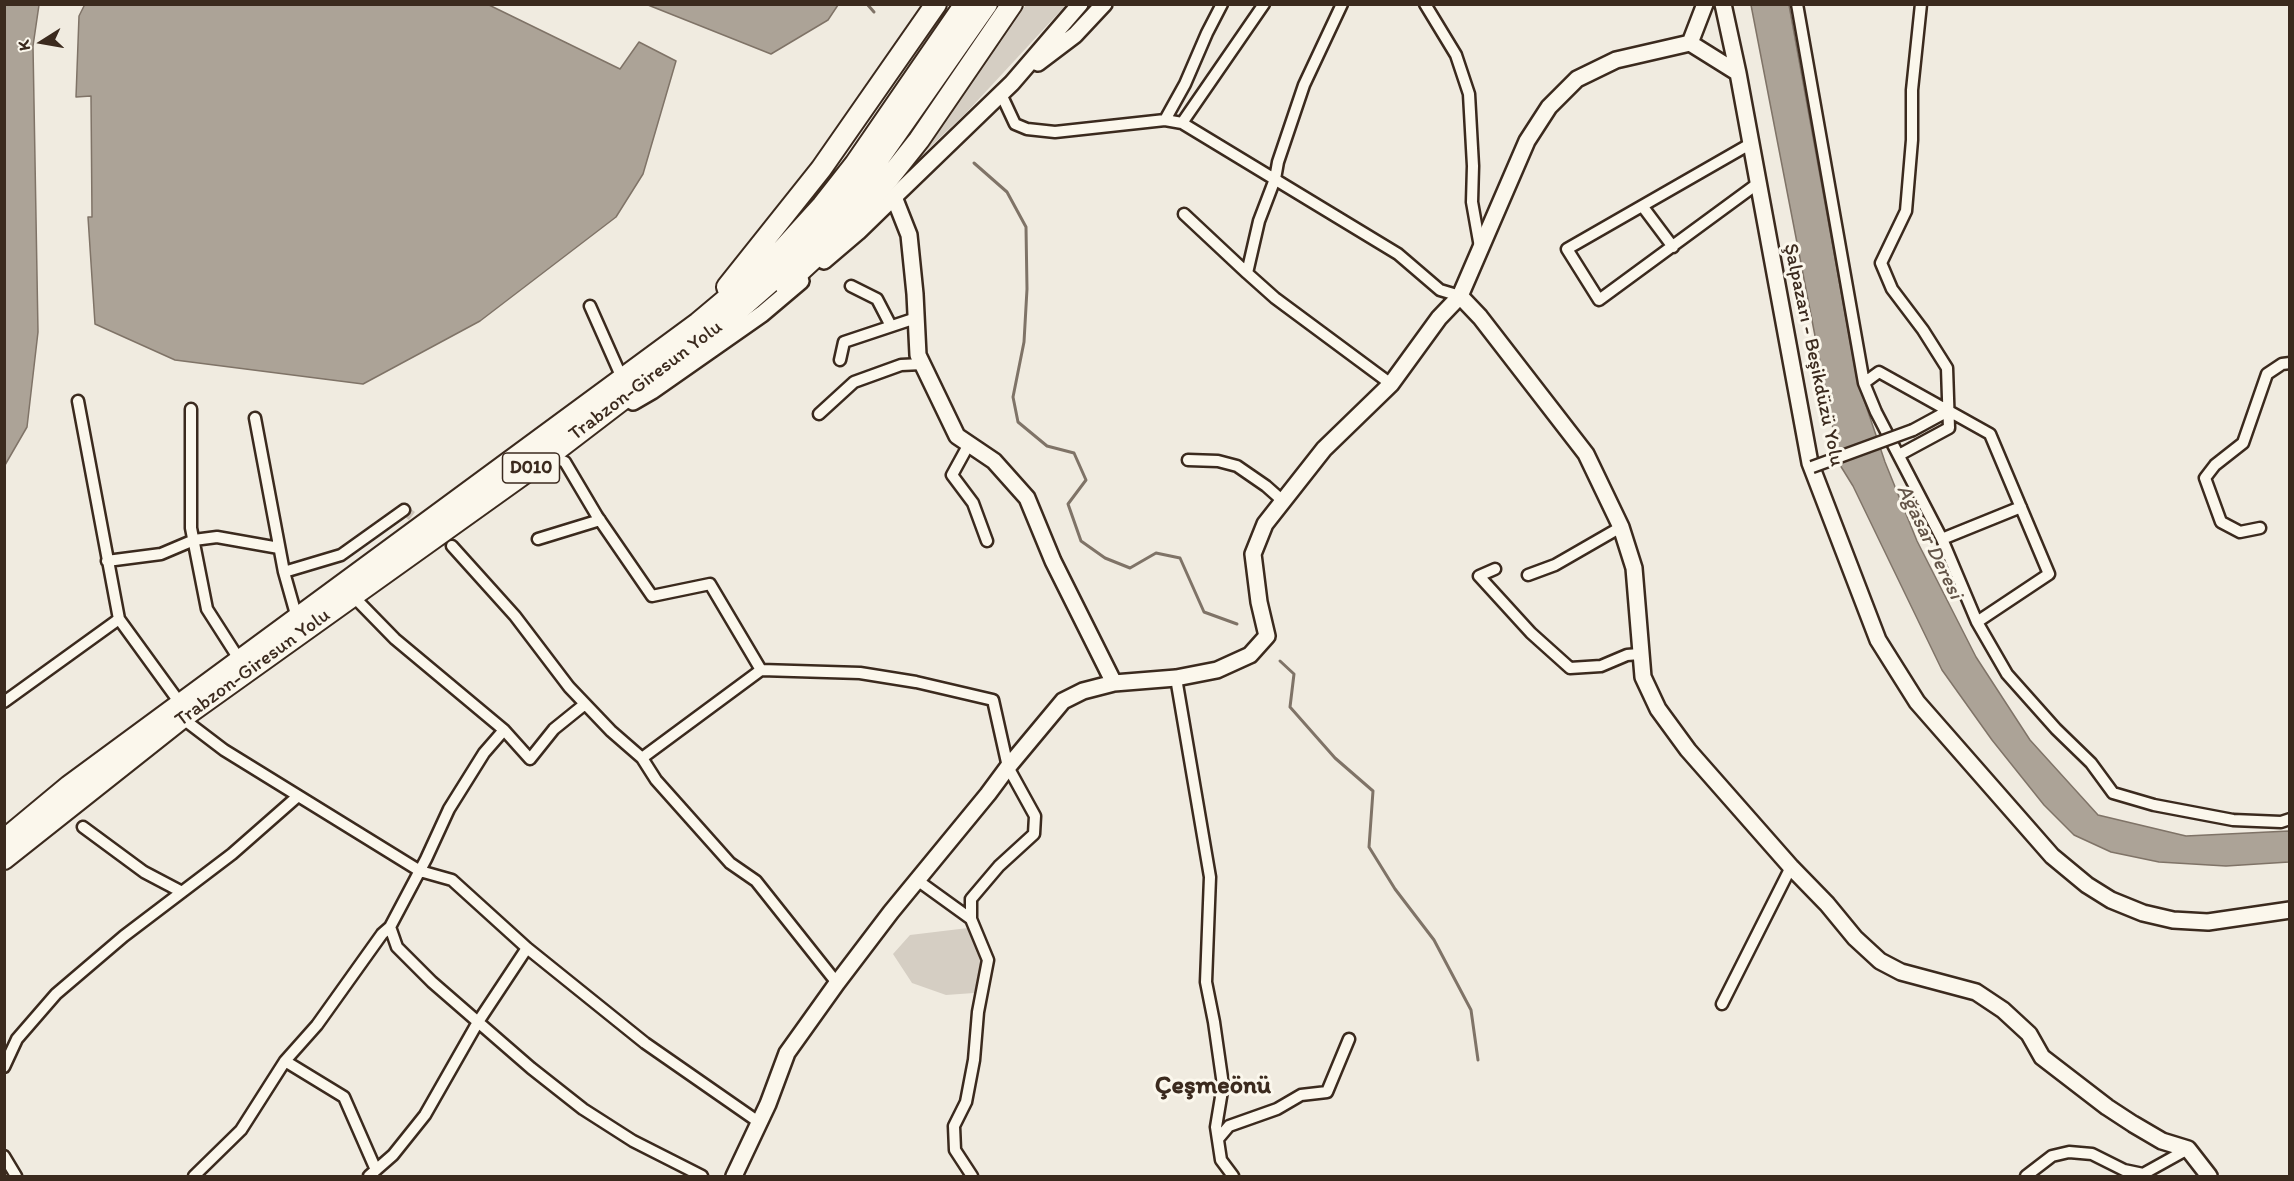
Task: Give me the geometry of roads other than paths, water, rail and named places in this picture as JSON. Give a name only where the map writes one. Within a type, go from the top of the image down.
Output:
[{"type":"highway","points":[[698,323],[821,169],[936,4]]},
{"type":"highway","name":"Trabzon-Giresun Yolu","points":[[4,859],[181,711],[239,659],[698,323],[772,260],[822,206],[855,164],[965,4]]},
{"type":"highway","name":"Trabzon-Giresun Yolu","points":[[4,840],[69,786],[353,596],[549,455],[733,315],[782,272],[868,174],[987,4]]},
{"type":"highway","points":[[549,455],[601,426],[763,305],[836,238],[919,140],[1012,4]]},
{"type":"street","points":[[633,402],[762,314],[858,232],[1007,88],[1080,4]]},
{"type":"street","points":[[1007,88],[1075,35],[1104,4]]},
{"type":"street","points":[[1166,120],[1222,4]]},
{"type":"street","points":[[1182,123],[1264,4]]},
{"type":"street","points":[[1247,273],[1259,220],[1275,179],[1278,162],[1304,85],[1342,4]]},
{"type":"street","points":[[1425,4],[1456,55],[1469,94],[1473,166],[1472,202],[1480,248]]},
{"type":"street","points":[[1690,43],[1705,4]]},
{"type":"street","name":"Şalpazarı - Beşikdüzü Yolu","points":[[1723,4],[1812,468],[1878,640],[1917,702],[2052,855],[2087,885],[2111,900],[2143,913],[2173,920],[2208,922],[2289,910]]},
{"type":"street","points":[[1797,4],[1864,383],[1876,412],[1942,539],[1977,622],[2007,674],[2056,729],[2091,763],[2113,793],[2154,805],[2233,820],[2281,822],[2289,819]]},
{"type":"street","points":[[1899,455],[1949,428],[1947,368],[1893,289],[1881,263],[1906,212],[1912,140],[1912,90],[1922,4]]},
{"type":"street","points":[[734,1176],[760,1123],[787,1053],[837,983],[917,880],[1063,701],[1083,691],[1114,683],[1176,678],[1217,670],[1250,655],[1267,636],[1252,554],[1265,524],[1324,449],[1392,384],[1438,318],[1460,296],[1527,141],[1550,107],[1577,79],[1616,60],[1690,43],[1738,73]]},
{"type":"street","points":[[1007,88],[1015,124],[1027,129],[1055,132],[1166,120],[1182,123],[1398,254],[1440,290],[1460,296],[1480,317],[1586,454],[1621,527],[1634,568],[1639,654],[1643,677],[1658,709],[1688,750],[1855,938],[1880,961],[1901,972],[1976,992],[2003,1010],[2030,1034],[2042,1058],[2107,1107],[2162,1141],[2188,1149],[2209,1176]]},
{"type":"street","points":[[1750,144],[1567,249],[1599,300],[1673,248],[1757,184]]},
{"type":"street","points":[[894,197],[909,235],[918,355],[922,364],[957,436],[994,461],[1027,498],[1053,561],[1114,683]]},
{"type":"street","points":[[1642,207],[1673,248]]},
{"type":"street","points":[[1184,214],[1275,298],[1392,384]]},
{"type":"street","points":[[851,286],[877,299],[891,326]]},
{"type":"street","points":[[590,306],[622,378]]},
{"type":"street","points":[[840,360],[844,342],[916,318]]},
{"type":"street","points":[[2260,528],[2240,532],[2221,522],[2205,478],[2215,465],[2243,443],[2267,374],[2282,364],[2289,363]]},
{"type":"street","points":[[819,414],[854,382],[901,365],[922,364]]},
{"type":"street","points":[[1864,383],[1879,372],[1990,434],[2049,574],[1977,622]]},
{"type":"street","points":[[78,401],[119,619],[181,711],[224,750],[420,871],[452,880],[527,948],[645,1043],[760,1123]]},
{"type":"street","points":[[191,409],[191,528],[207,609],[239,659]]},
{"type":"street","points":[[1812,468],[1913,430],[1948,411]]},
{"type":"street","points":[[255,418],[284,572],[297,618]]},
{"type":"street","points":[[969,444],[952,475],[973,503],[987,541]]},
{"type":"street","points":[[549,455],[565,462],[600,520],[652,596],[710,584],[761,670]]},
{"type":"street","points":[[1188,460],[1218,461],[1237,466],[1284,501]]},
{"type":"street","points":[[1942,539],[2021,507]]},
{"type":"street","points":[[284,572],[341,555],[404,510]]},
{"type":"street","points":[[538,539],[600,520]]},
{"type":"street","points":[[1528,575],[1555,565],[1621,527]]},
{"type":"street","points":[[107,561],[161,554],[194,540],[217,537],[279,548]]},
{"type":"street","points":[[452,546],[515,616],[568,687],[610,731],[642,759],[656,780],[730,863],[756,881],[837,983]]},
{"type":"street","points":[[1495,569],[1479,576],[1531,633],[1570,668],[1601,666],[1628,655],[1639,654]]},
{"type":"street","points":[[353,596],[412,654],[504,730],[530,759],[554,729],[585,704]]},
{"type":"street","points":[[4,702],[119,619]]},
{"type":"street","points":[[642,759],[761,670],[860,673],[916,682],[993,700],[1008,767],[1035,816],[1034,834],[999,866],[971,899],[971,920],[988,960],[978,1012],[974,1059],[966,1102],[954,1126],[955,1150],[972,1176]]},
{"type":"street","points":[[1176,678],[1210,876],[1206,982],[1223,1084],[1216,1127],[1221,1160],[1233,1176]]},
{"type":"street","points":[[194,1176],[241,1130],[285,1060],[317,1025],[382,934],[390,927],[449,809],[484,753],[504,730]]},
{"type":"street","points":[[4,1067],[17,1039],[56,994],[124,936],[232,854],[298,796]]},
{"type":"street","points":[[83,827],[144,872],[182,892]]},
{"type":"street","points":[[1722,1004],[1791,867]]},
{"type":"street","points":[[917,880],[971,920]]},
{"type":"street","points":[[390,927],[397,947],[432,982],[531,1068],[583,1109],[633,1141],[702,1176]]},
{"type":"street","points":[[285,1060],[344,1097],[372,1173],[393,1155],[425,1115],[478,1022],[527,948]]},
{"type":"street","points":[[1218,1139],[1229,1125],[1277,1109],[1301,1095],[1327,1092],[1349,1038]]},
{"type":"street","points":[[2026,1176],[2052,1156],[2069,1152],[2092,1154],[2124,1170],[2143,1174],[2188,1149]]},
{"type":"street","points":[[4,1156],[15,1176]]},
{"type":"street","points":[[4,1171],[15,1176]]},
{"type":"waterway","points":[[867,4],[874,12]]},
{"type":"waterway","points":[[974,163],[1007,192],[1026,227],[1027,289],[1024,342],[1013,397],[1018,422],[1047,446],[1074,453],[1086,480],[1068,504],[1081,541],[1105,558],[1130,568],[1156,553],[1180,558],[1204,612],[1237,624]]},
{"type":"waterway","points":[[1280,661],[1294,674],[1290,707],[1335,758],[1373,791],[1369,847],[1395,889],[1434,940],[1471,1010],[1478,1060]]},
{"type":"tunnel","points":[[404,510],[452,546]]},
{"type":"district","name":"Çeşmeönü","points":[[1213,1086]]},
{"type":"water label","name":"Ağasar Deresi","points":[[1929,542]]}]
